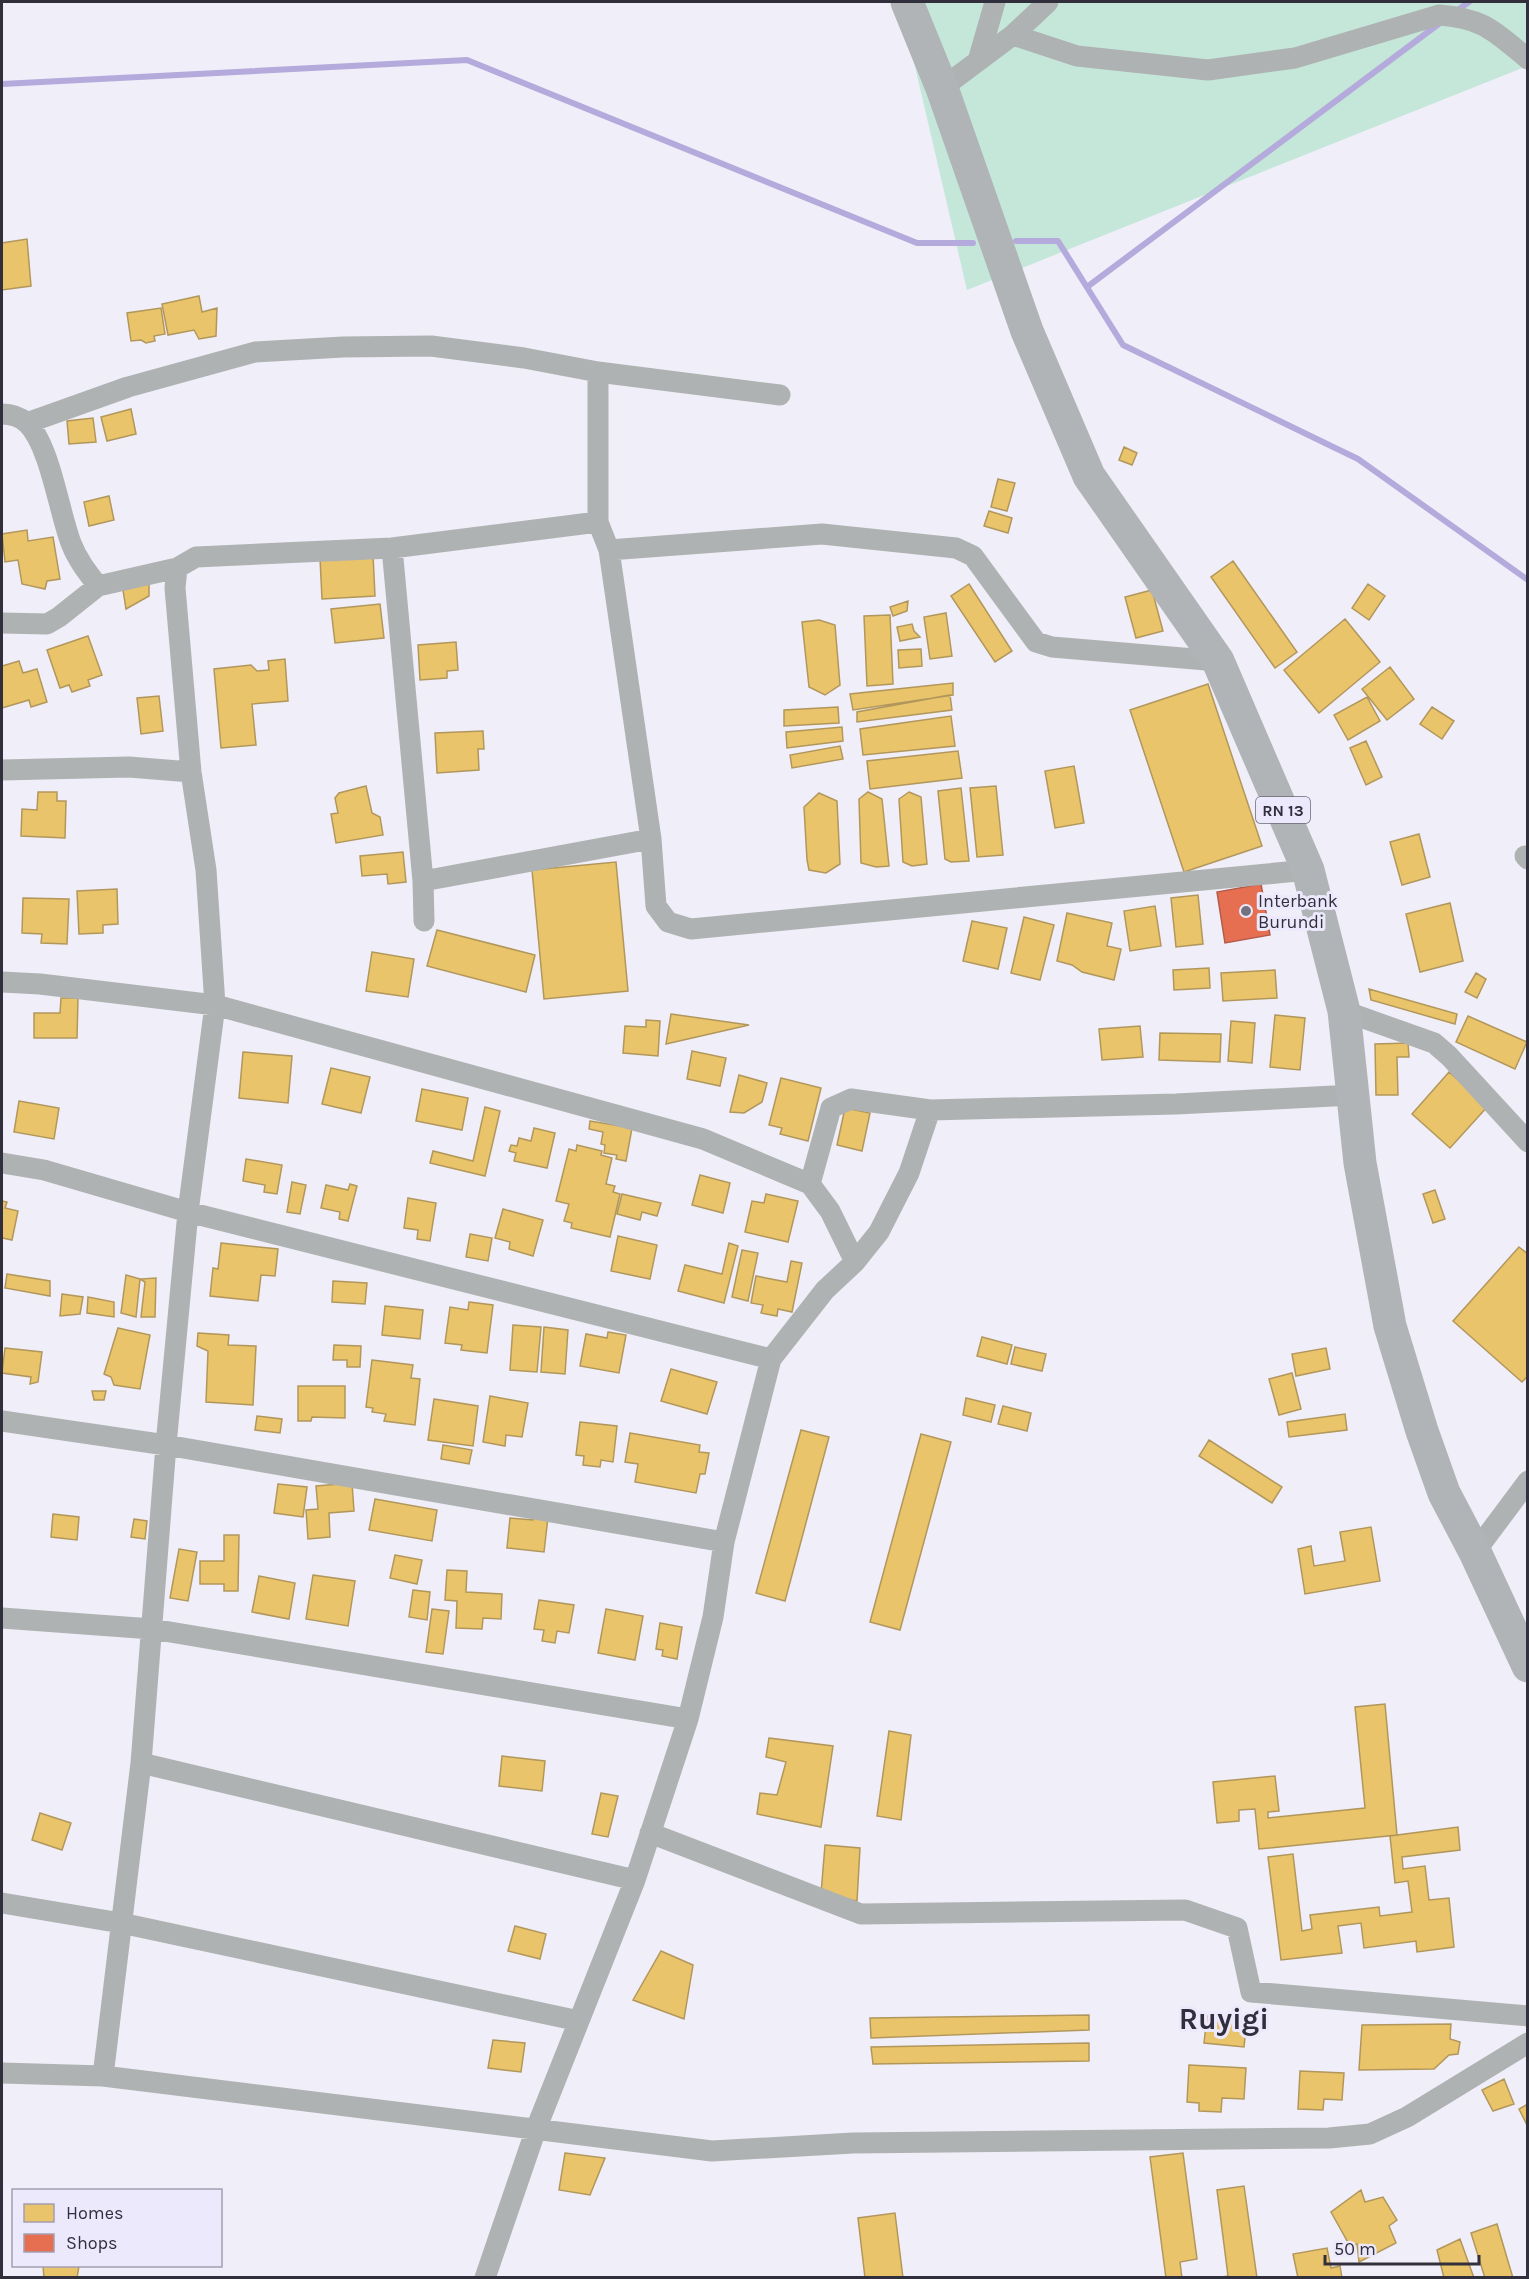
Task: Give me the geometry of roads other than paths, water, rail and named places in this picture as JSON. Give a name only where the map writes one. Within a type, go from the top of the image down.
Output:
[{"type":"main road","name":"RN 13","points":[[907,2],[942,87],[1027,331],[1089,476],[1218,661],[1308,870],[1344,1011],[1360,1163],[1390,1326],[1422,1431],[1444,1493],[1475,1552],[1527,1666]]},
{"type":"street","points":[[978,61],[995,2]]},
{"type":"street","points":[[942,87],[1012,35],[1048,2]]},
{"type":"street","points":[[1012,35],[1077,56],[1208,70],[1295,58],[1439,15],[1462,16],[1486,25],[1527,59]]},
{"type":"street","points":[[27,423],[128,387],[255,352],[343,347],[431,346],[524,358],[598,372],[780,395]]},
{"type":"street","points":[[598,372],[598,522],[609,550],[651,839],[656,906],[668,922],[691,929],[1308,870]]},
{"type":"street","points":[[2,414],[13,414],[27,423],[41,444],[71,544],[82,565],[98,586]]},
{"type":"street","points":[[2,623],[46,624],[59,617],[98,586],[177,568],[196,557],[392,548],[598,522]]},
{"type":"street","points":[[609,550],[822,534],[956,549],[973,556],[1036,642],[1052,647],[1218,661]]},
{"type":"street","points":[[392,548],[423,880],[424,921]]},
{"type":"street","points":[[103,2076],[141,1763],[166,1445],[188,1212],[215,1005],[206,870],[191,772],[175,588],[177,568]]},
{"type":"street","points":[[2,770],[129,767],[191,772]]},
{"type":"street","points":[[423,880],[651,839]]},
{"type":"street","points":[[2,982],[40,984],[215,1005],[703,1138],[810,1185],[830,1211],[855,1262]]},
{"type":"street","points":[[1344,1011],[1434,1043],[1449,1056],[1527,1142]]},
{"type":"street","points":[[810,1185],[831,1108],[851,1099],[930,1110],[1176,1104],[1353,1095]]},
{"type":"street","points":[[485,2277],[536,2129],[635,1880],[688,1719],[713,1617],[724,1542],[771,1359],[825,1290],[855,1262],[879,1232],[909,1173],[930,1110]]},
{"type":"street","points":[[2,1163],[44,1170],[188,1212],[771,1359]]},
{"type":"street","points":[[2,1421],[166,1445],[724,1542]]},
{"type":"street","points":[[1475,1552],[1527,1481]]},
{"type":"street","points":[[2,1617],[152,1629],[688,1719]]},
{"type":"street","points":[[141,1763],[635,1880]]},
{"type":"street","points":[[650,1833],[861,1914],[1185,1910],[1237,1928],[1251,1992],[1527,2016]]},
{"type":"street","points":[[2,1903],[121,1923],[579,2021]]},
{"type":"street","points":[[2,2073],[103,2076],[712,2151],[853,2143],[1329,2138],[1370,2134],[1407,2117],[1527,2043]]},
{"type":"waterway","points":[[1455,12],[1469,2]]},
{"type":"waterway","points":[[1087,287],[1440,23]]},
{"type":"waterway","points":[[2,84],[467,60],[917,243],[973,243]]},
{"type":"waterway","points":[[1016,241],[1058,241],[1123,345],[1358,459],[1528,580]]},
{"type":"place","name":"Interbank Burundi","points":[[1246,911]]},
{"type":"district","name":"Ruyigi","points":[[1224,2019]]}]
